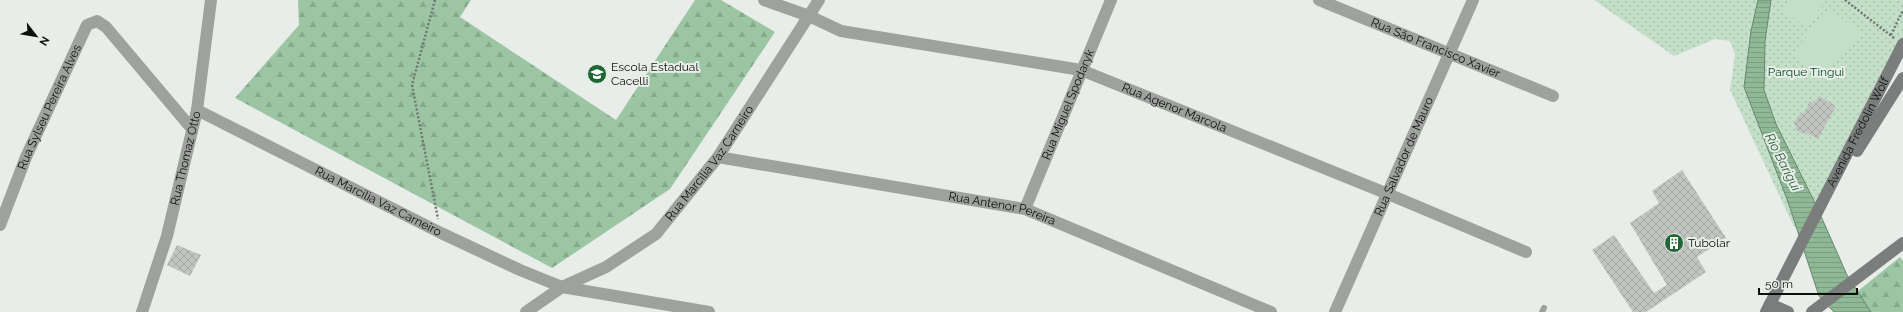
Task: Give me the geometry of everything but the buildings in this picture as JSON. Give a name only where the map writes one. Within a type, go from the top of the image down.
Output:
[{"type":"main road","name":"Avenida Fredolin Wolf","points":[[1766,309],[1823,202],[1903,44]]},
{"type":"main road","name":"Avenida Fredolin Wolf","points":[[1823,202],[1903,78]]},
{"type":"main road","points":[[1813,311],[1903,243]]},
{"type":"main road","points":[[1766,309],[1788,312]]},
{"type":"street","name":"Rua Thomaz Otto","points":[[142,312],[167,236],[197,110],[211,0]]},
{"type":"street","name":"Rua Agenor Marcola","points":[[764,0],[809,16],[841,31],[1081,70],[1388,194],[1526,252]]},
{"type":"street","name":"Rua Marcília Vaz Carneiro","points":[[526,312],[562,287],[606,267],[656,234],[718,157],[819,0]]},
{"type":"street","name":"Rua Miguel Spodaryk","points":[[1025,209],[1111,0]]},
{"type":"street","name":"Rua São Francisco Xavier","points":[[1319,0],[1553,96]]},
{"type":"street","name":"Rua Salvador de Mauro","points":[[1335,312],[1472,0]]},
{"type":"street","name":"Rua Sylseu Pereira Alves","points":[[0,225],[26,157],[87,25],[97,21],[106,27],[115,40],[192,129]]},
{"type":"street","name":"Rua Marcília Vaz Carneiro","points":[[197,110],[441,233],[520,270],[562,287]]},
{"type":"street","name":"Rua Antenor Pereira","points":[[718,157],[1025,209],[1271,312]]},
{"type":"street","points":[[562,287],[709,312]]},
{"type":"path","points":[[435,0],[412,85],[441,233]]},
{"type":"path","points":[[1845,0],[1903,44]]},
{"type":"path","points":[[1891,35],[1903,10]]},
{"type":"green space","points":[[298,0],[471,0],[460,17],[616,120],[695,0],[721,0],[775,32],[670,189],[552,268],[235,98],[299,25]]},
{"type":"green space","name":"Parque Tingui","points":[[1594,0],[1903,0],[1903,44],[1800,232],[1793,225],[1730,90],[1735,54],[1730,41],[1715,39],[1674,56]]},
{"type":"green space","points":[[1792,0],[1827,0],[1804,27],[1784,10]]},
{"type":"green space","points":[[1830,9],[1860,33],[1822,78],[1793,53]]},
{"type":"green space","points":[[1900,257],[1903,261],[1903,312],[1832,312]]},
{"type":"water","name":"Rio Barigui","points":[[1758,0],[1771,0],[1765,41],[1764,90],[1776,124],[1816,205],[1847,275],[1871,312],[1834,312],[1819,296],[1787,199],[1744,87],[1751,31]]},
{"type":"place","name":"Escola Estadual Cacelli","points":[[597,74]]},
{"type":"place","name":"Tubolar","points":[[1674,243]]}]
